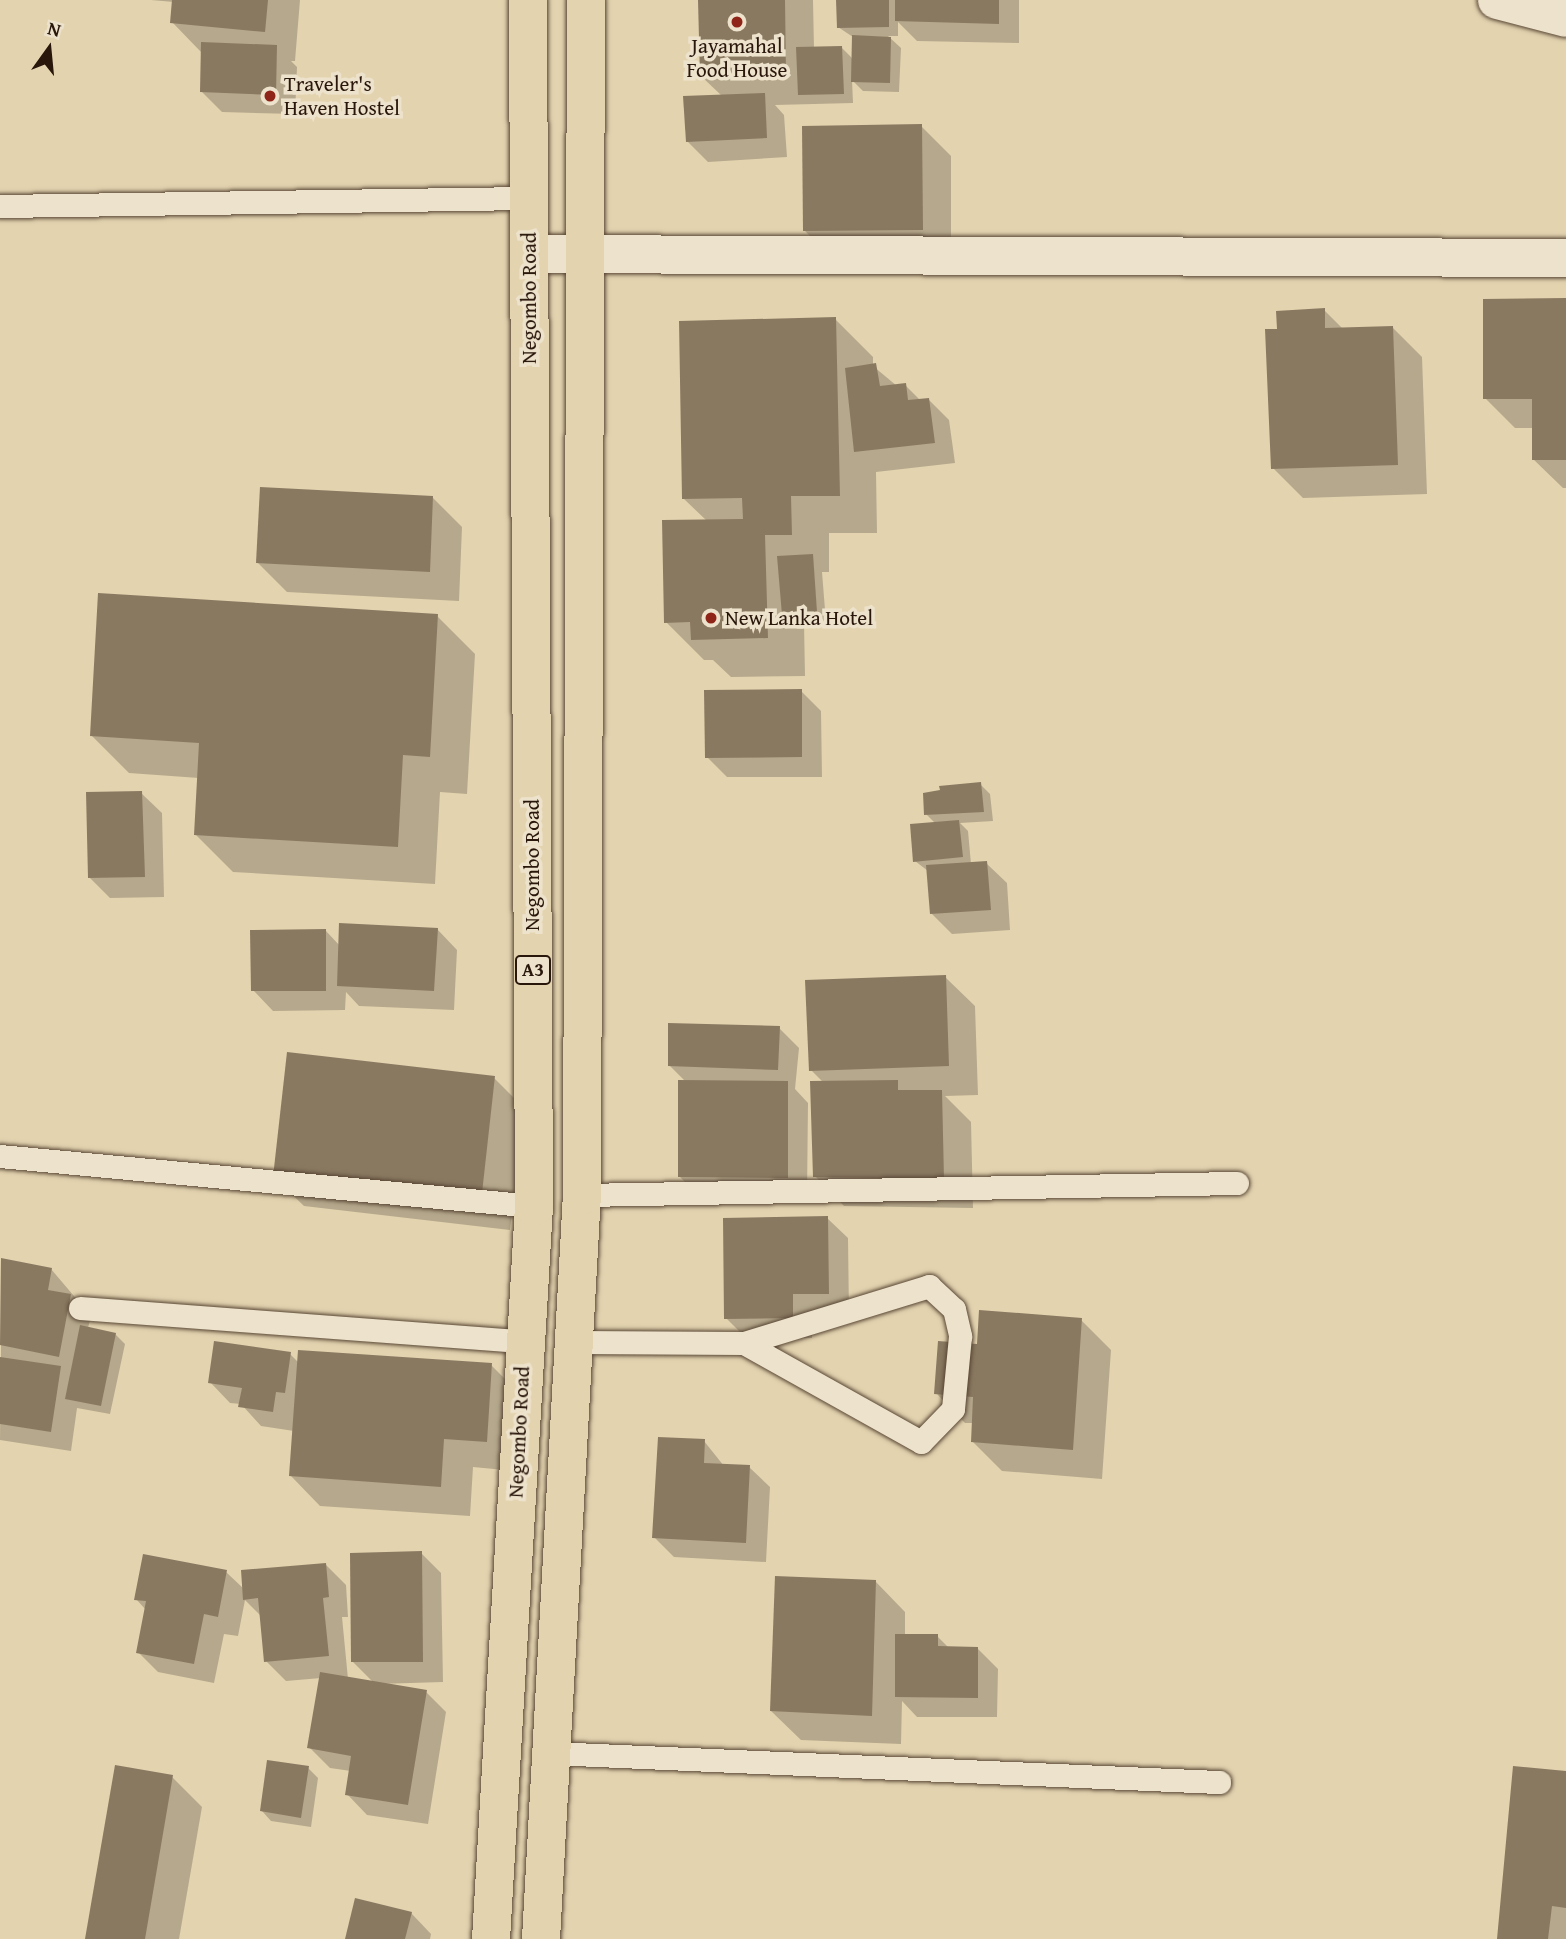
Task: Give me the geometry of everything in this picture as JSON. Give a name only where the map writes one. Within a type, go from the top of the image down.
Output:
[{"type":"highway","name":"Negombo Road","points":[[491,1939],[534,1206],[528,0]]},
{"type":"highway","name":"A3","points":[[541,1939],[582,1195],[586,0]]},
{"type":"street","points":[[1497,0],[1566,18]]},
{"type":"street","points":[[529,254],[584,258],[1566,258]]},
{"type":"lane","points":[[0,206],[529,198]]},
{"type":"lane","points":[[0,1156],[534,1206]]},
{"type":"lane","points":[[582,1195],[1237,1183]]},
{"type":"lane","points":[[574,1342],[744,1343],[929,1286],[954,1309],[957,1322],[953,1409],[921,1442],[744,1343]]},
{"type":"lane","points":[[80,1308],[524,1341]]},
{"type":"lane","points":[[551,1753],[1219,1782]]},
{"type":"building","points":[[172,0],[268,0],[265,32],[170,23]]},
{"type":"building","points":[[698,0],[785,0],[786,75],[700,77]]},
{"type":"building","points":[[836,0],[889,0],[889,27],[837,28]]},
{"type":"building","points":[[895,0],[999,0],[999,24],[895,21]]},
{"type":"building","points":[[852,35],[891,37],[890,83],[851,82]]},
{"type":"building","points":[[201,42],[277,45],[276,95],[200,92]]},
{"type":"building","points":[[842,46],[844,94],[798,95],[796,47]]},
{"type":"building","points":[[765,93],[767,138],[686,142],[683,96]]},
{"type":"building","points":[[922,124],[923,230],[803,231],[802,126]]},
{"type":"building","points":[[1566,298],[1566,460],[1532,460],[1532,399],[1483,399],[1483,299]]},
{"type":"building","points":[[1325,308],[1325,328],[1393,326],[1398,465],[1271,469],[1265,329],[1277,329],[1276,311]]},
{"type":"building","points":[[836,317],[840,496],[791,496],[792,535],[765,535],[768,638],[691,640],[690,622],[664,623],[662,520],[743,519],[742,498],[682,499],[679,321]]},
{"type":"building","points":[[876,363],[880,386],[906,383],[908,400],[929,398],[935,443],[854,452],[845,368]]},
{"type":"building","points":[[260,487],[433,496],[430,572],[256,563]]},
{"type":"building","points":[[813,554],[817,612],[782,615],[777,556]]},
{"type":"building","points":[[98,593],[438,614],[430,757],[403,755],[398,847],[194,835],[199,743],[90,736]]},
{"type":"building","points":[[802,689],[802,757],[705,758],[704,690]]},
{"type":"building","points":[[981,782],[984,812],[924,815],[923,793],[940,790],[939,786]]},
{"type":"building","points":[[142,791],[145,877],[88,878],[86,792]]},
{"type":"building","points":[[959,820],[963,857],[913,862],[910,824]]},
{"type":"building","points":[[987,861],[991,910],[930,914],[926,865]]},
{"type":"building","points":[[339,923],[438,928],[434,991],[337,986]]},
{"type":"building","points":[[326,929],[326,991],[251,991],[250,930]]},
{"type":"building","points":[[946,975],[949,1066],[809,1071],[805,980]]},
{"type":"building","points":[[668,1023],[780,1026],[778,1070],[668,1066]]},
{"type":"building","points":[[287,1052],[495,1076],[481,1202],[273,1177]]},
{"type":"building","points":[[678,1080],[788,1081],[788,1178],[678,1177]]},
{"type":"building","points":[[898,1080],[898,1090],[942,1090],[944,1179],[813,1177],[810,1081]]},
{"type":"building","points":[[828,1216],[829,1294],[793,1294],[793,1318],[724,1319],[723,1218]]},
{"type":"building","points":[[1,1258],[52,1268],[48,1290],[71,1294],[59,1357],[0,1345]]},
{"type":"building","points":[[979,1310],[1082,1318],[1073,1450],[971,1442],[973,1397],[934,1394],[938,1341],[977,1344]]},
{"type":"building","points":[[80,1325],[116,1333],[101,1406],[65,1399]]},
{"type":"building","points":[[214,1341],[291,1352],[285,1393],[276,1392],[273,1412],[238,1407],[242,1388],[208,1383]]},
{"type":"building","points":[[298,1350],[492,1363],[487,1442],[444,1439],[441,1487],[289,1476]]},
{"type":"building","points":[[0,1357],[61,1366],[51,1432],[0,1424]]},
{"type":"building","points":[[658,1437],[705,1439],[704,1463],[750,1465],[746,1543],[652,1538]]},
{"type":"building","points":[[422,1551],[423,1662],[351,1662],[350,1553]]},
{"type":"building","points":[[143,1554],[227,1570],[218,1617],[204,1614],[194,1664],[136,1653],[146,1601],[134,1600]]},
{"type":"building","points":[[326,1563],[329,1597],[323,1598],[329,1656],[264,1662],[258,1598],[243,1600],[241,1570]]},
{"type":"building","points":[[775,1576],[876,1580],[872,1716],[770,1711]]},
{"type":"building","points":[[895,1634],[938,1634],[938,1646],[978,1647],[978,1698],[895,1697]]},
{"type":"building","points":[[320,1672],[427,1690],[408,1805],[345,1795],[351,1756],[307,1748]]},
{"type":"building","points":[[267,1760],[309,1766],[301,1818],[260,1811]]},
{"type":"building","points":[[115,1765],[173,1775],[145,1939],[85,1939]]},
{"type":"building","points":[[1513,1766],[1566,1771],[1566,1908],[1552,1906],[1548,1939],[1497,1939]]},
{"type":"building","points":[[355,1898],[412,1912],[405,1939],[345,1939]]},
{"type":"place","name":"Jayamahal Food House","points":[[737,22]]},
{"type":"place","name":"Traveler's Haven Hostel","points":[[270,96]]},
{"type":"place","name":"New Lanka Hotel","points":[[711,618]]}]
